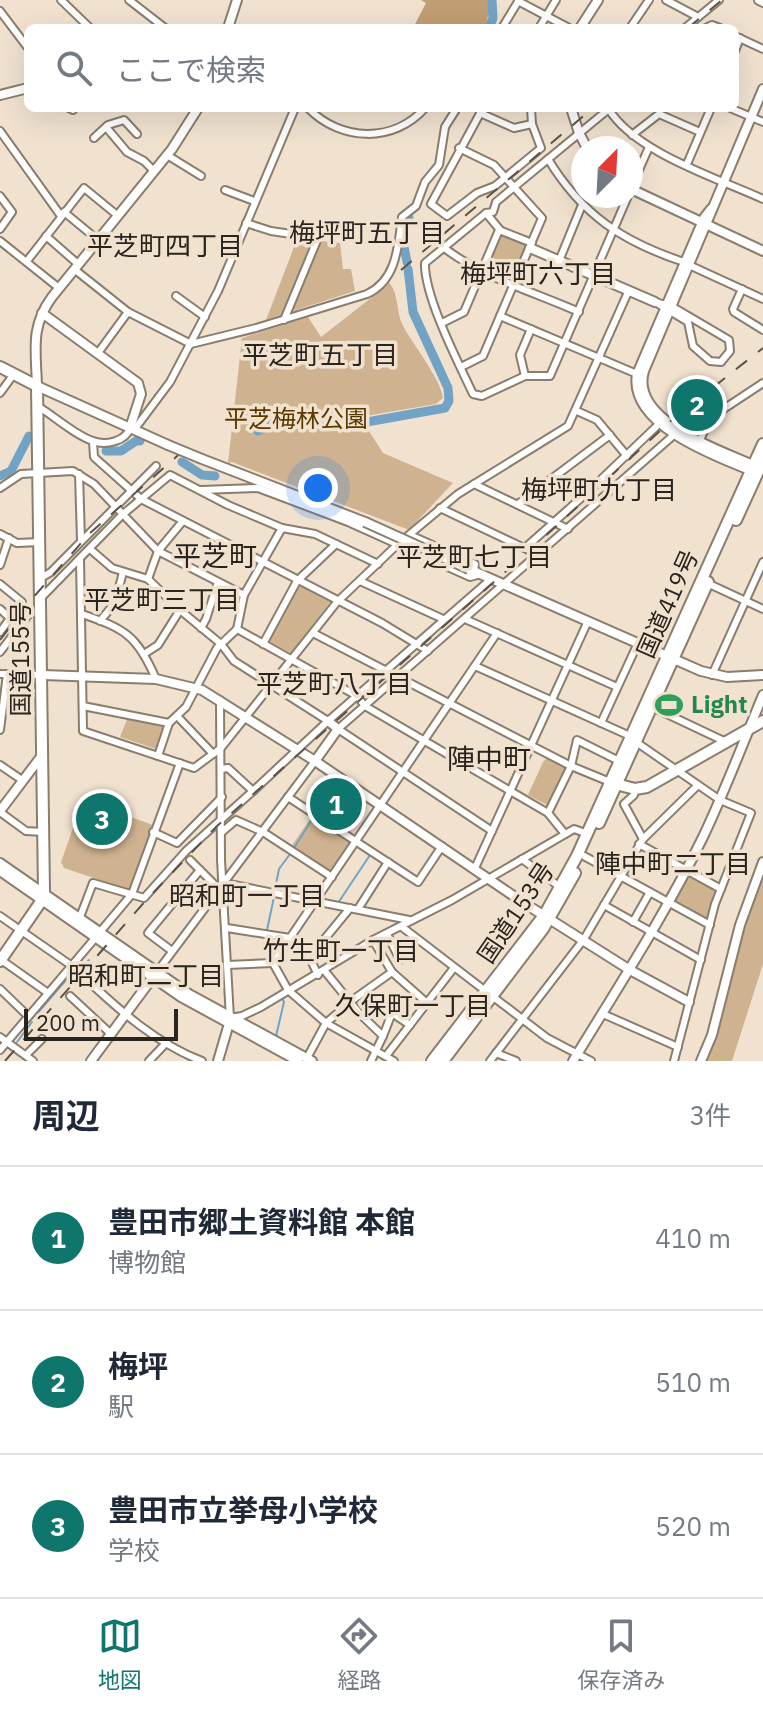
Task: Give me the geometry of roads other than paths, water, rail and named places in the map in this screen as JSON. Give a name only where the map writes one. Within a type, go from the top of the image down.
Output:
[{"type":"highway","points":[[0,367],[37,386]]},
{"type":"highway","name":"国道155号","points":[[37,386],[43,675],[40,758],[43,896]]},
{"type":"highway","name":"国道419号","points":[[613,783],[619,761],[652,707],[670,658],[759,468],[763,444]]},
{"type":"highway","name":"国道419号","points":[[613,783],[759,468]]},
{"type":"highway","points":[[613,783],[635,789],[647,787],[763,721]]},
{"type":"highway","name":"国道153号","points":[[548,916],[613,783]]},
{"type":"highway","name":"国道153号","points":[[443,1061],[548,916],[584,856],[613,783]]},
{"type":"highway","points":[[0,960],[43,896]]},
{"type":"highway","name":"国道153号","points":[[432,1061],[489,995]]},
{"type":"street","points":[[61,0],[86,24]]},
{"type":"street","points":[[129,0],[160,24]]},
{"type":"street","points":[[229,24],[237,0]]},
{"type":"street","points":[[504,24],[519,0],[562,24]]},
{"type":"street","points":[[541,24],[556,0]]},
{"type":"street","points":[[583,24],[598,0]]},
{"type":"street","points":[[633,24],[649,0]]},
{"type":"street","points":[[666,0],[698,17]]},
{"type":"street","points":[[690,24],[719,0]]},
{"type":"street","points":[[0,11],[24,43]]},
{"type":"street","points":[[739,37],[763,49]]},
{"type":"street","points":[[0,95],[24,89]]},
{"type":"street","points":[[759,468],[667,421],[648,402],[642,385],[644,371],[703,221],[763,89]]},
{"type":"street","points":[[739,111],[763,122]]},
{"type":"street","points":[[196,112],[187,130],[76,266],[42,313],[35,339],[37,386],[168,445],[365,522],[712,675],[735,678],[763,675]]},
{"type":"street","points":[[39,407],[93,442],[120,440],[128,434],[170,382],[205,317],[293,112]]},
{"type":"street","points":[[313,112],[330,125],[365,135],[405,126],[421,112]]},
{"type":"street","points":[[46,236],[128,312],[191,344],[284,320],[381,287],[399,250],[402,217],[416,206],[425,182],[439,165],[445,127],[454,112]]},
{"type":"street","points":[[481,112],[431,204],[447,216],[477,193],[490,189],[541,148],[532,124],[531,112]]},
{"type":"street","points":[[484,112],[514,128],[532,124]]},
{"type":"street","points":[[572,112],[581,136]]},
{"type":"street","points":[[605,112],[496,202],[493,212],[486,213],[425,265],[425,276],[442,323],[473,394],[482,396],[525,376],[550,376],[623,208]]},
{"type":"street","points":[[612,112],[632,135],[649,147],[761,198],[763,188]]},
{"type":"street","points":[[687,164],[709,112]]},
{"type":"street","points":[[632,135],[659,114],[700,132]]},
{"type":"street","points":[[94,138],[106,127],[124,120],[137,134]]},
{"type":"street","points":[[106,127],[127,152],[144,161],[154,171]]},
{"type":"street","points":[[0,131],[63,214],[98,240]]},
{"type":"street","points":[[643,161],[649,147]]},
{"type":"street","points":[[459,148],[494,165],[542,218],[483,356],[461,367]]},
{"type":"street","points":[[167,155],[201,176]]},
{"type":"street","points":[[548,159],[571,193]]},
{"type":"street","points":[[439,165],[447,170]]},
{"type":"street","points":[[27,261],[84,188],[117,215]]},
{"type":"street","points":[[225,190],[254,201]]},
{"type":"street","points":[[643,194],[763,248]]},
{"type":"street","points":[[0,196],[12,212],[0,229]]},
{"type":"street","points":[[559,261],[581,208]]},
{"type":"street","points":[[586,208],[613,231],[763,299]]},
{"type":"street","points":[[486,213],[500,230],[559,261],[669,308],[729,340],[730,351],[721,362],[710,361],[693,346],[688,322],[669,308]]},
{"type":"street","points":[[246,223],[271,231],[318,238],[284,320]]},
{"type":"street","points":[[442,323],[464,312],[500,230]]},
{"type":"street","points":[[0,241],[59,288]]},
{"type":"street","points":[[443,247],[482,271],[579,312]]},
{"type":"street","points":[[742,289],[734,312],[763,330]]},
{"type":"street","points":[[80,559],[83,731],[194,768],[221,748],[337,602],[398,544],[474,484],[564,431],[577,411],[629,290]]},
{"type":"street","points":[[176,296],[205,317]]},
{"type":"street","points":[[669,308],[637,374],[635,385],[641,404],[675,434],[759,468]]},
{"type":"street","points":[[98,353],[128,312]]},
{"type":"street","points":[[42,313],[131,377],[141,389],[132,429]]},
{"type":"street","points":[[500,316],[637,374]]},
{"type":"street","points":[[525,376],[520,355],[531,329]]},
{"type":"street","points":[[0,393],[14,374]]},
{"type":"street","points":[[700,440],[710,418],[763,383]]},
{"type":"street","points":[[577,411],[597,420],[627,456]]},
{"type":"street","points":[[525,548],[660,423]]},
{"type":"street","points":[[91,1061],[338,729],[675,434]]},
{"type":"street","points":[[518,504],[610,435]]},
{"type":"street","points":[[93,442],[94,457],[141,499],[260,563],[382,623],[428,651]]},
{"type":"street","points":[[41,578],[51,572],[156,466]]},
{"type":"street","points":[[0,488],[21,474],[64,470],[79,474],[94,484],[158,551],[244,595]]},
{"type":"street","points":[[79,474],[81,540]]},
{"type":"street","points":[[41,598],[122,515],[170,475],[282,528],[315,534],[378,564]]},
{"type":"street","points":[[474,484],[568,529]]},
{"type":"street","points":[[201,490],[258,488],[398,544],[470,577],[474,571],[475,564],[410,535]]},
{"type":"street","points":[[440,508],[539,555]]},
{"type":"street","points":[[148,579],[158,551],[182,522]]},
{"type":"street","points":[[158,756],[169,723],[178,717],[221,644],[237,629],[244,595],[282,528]]},
{"type":"street","points":[[0,534],[17,543],[40,542]]},
{"type":"street","points":[[0,565],[9,538]]},
{"type":"street","points":[[263,644],[297,581],[336,544]]},
{"type":"street","points":[[90,549],[112,568],[148,579],[221,644],[234,661],[492,831]]},
{"type":"street","points":[[712,675],[763,562]]},
{"type":"street","points":[[100,621],[115,603],[123,572]]},
{"type":"street","points":[[80,917],[93,883],[144,898],[222,818],[491,579]]},
{"type":"street","points":[[360,581],[443,619]]},
{"type":"street","points":[[201,628],[218,582]]},
{"type":"street","points":[[707,583],[763,609]]},
{"type":"street","points":[[0,584],[22,602],[0,632]]},
{"type":"street","points":[[0,609],[11,619]]},
{"type":"street","points":[[144,654],[158,645],[180,610]]},
{"type":"street","points":[[0,652],[29,614]]},
{"type":"street","points":[[82,614],[123,629],[144,654],[156,679]]},
{"type":"street","points":[[465,619],[617,687]]},
{"type":"street","points":[[475,868],[588,621]]},
{"type":"street","points":[[237,629],[357,696],[365,706],[548,813],[565,834]]},
{"type":"street","points":[[313,633],[531,746],[613,783]]},
{"type":"street","points":[[273,963],[497,633]]},
{"type":"street","points":[[601,723],[638,643]]},
{"type":"street","points":[[475,666],[633,739],[720,800],[751,813],[721,889],[674,1061]]},
{"type":"street","points":[[0,730],[4,674],[156,679],[196,688],[315,761],[630,970],[689,1002]]},
{"type":"street","points":[[575,1058],[652,933],[686,870],[720,800],[763,695]]},
{"type":"street","points":[[218,1061],[230,1021],[227,928],[222,886],[220,700]]},
{"type":"street","points":[[83,706],[169,723]]},
{"type":"street","points":[[652,707],[726,742]]},
{"type":"street","points":[[178,717],[213,754]]},
{"type":"street","points":[[548,813],[571,766],[577,740],[619,761]]},
{"type":"street","points":[[40,758],[0,812],[26,831],[43,832]]},
{"type":"street","points":[[0,1050],[132,894],[180,763]]},
{"type":"street","points":[[0,765],[22,780]]},
{"type":"street","points":[[221,769],[228,768],[253,791]]},
{"type":"street","points":[[490,1061],[584,939],[641,842],[698,785]]},
{"type":"street","points":[[613,809],[634,795],[635,789]]},
{"type":"street","points":[[177,843],[222,797]]},
{"type":"street","points":[[288,797],[418,882],[442,846]]},
{"type":"street","points":[[624,803],[641,842],[721,889]]},
{"type":"street","points":[[222,832],[236,820],[263,832],[332,877]]},
{"type":"street","points":[[230,1021],[574,829],[588,834]]},
{"type":"street","points":[[153,832],[177,843],[185,853]]},
{"type":"street","points":[[584,856],[710,925]]},
{"type":"street","points":[[522,859],[560,887]]},
{"type":"street","points":[[190,860],[222,886],[409,920]]},
{"type":"street","points":[[309,958],[354,909],[388,862]]},
{"type":"street","points":[[701,1061],[712,1035],[740,925],[763,862]]},
{"type":"street","points":[[0,863],[155,975],[230,1021],[306,1060],[326,1023],[392,972]]},
{"type":"street","points":[[172,951],[148,933],[200,870]]},
{"type":"street","points":[[0,871],[80,917],[98,935]]},
{"type":"street","points":[[633,922],[650,892]]},
{"type":"street","points":[[604,905],[701,960]]},
{"type":"street","points":[[0,916],[72,966]]},
{"type":"street","points":[[402,927],[453,969],[575,1058],[591,1061]]},
{"type":"street","points":[[227,928],[290,938],[306,950],[321,972],[383,1036]]},
{"type":"street","points":[[387,934],[400,960]]},
{"type":"street","points":[[373,940],[392,972],[427,1003]]},
{"type":"street","points":[[0,960],[48,993]]},
{"type":"street","points":[[227,965],[273,963]]},
{"type":"street","points":[[273,963],[288,990],[326,1023],[394,1061]]},
{"type":"street","points":[[386,1056],[453,969]]},
{"type":"street","points":[[85,978],[125,1015],[202,1061]]},
{"type":"street","points":[[0,989],[28,1016]]},
{"type":"street","points":[[70,996],[111,1034]]},
{"type":"street","points":[[371,1061],[392,1013],[410,1025]]},
{"type":"street","points":[[603,1014],[678,1047]]},
{"type":"street","points":[[0,1037],[33,1061]]},
{"type":"street","points":[[26,1055],[42,1039]]},
{"type":"street","points":[[149,1061],[167,1042]]},
{"type":"street","points":[[496,1053],[516,1061]]},
{"type":"waterway","points":[[491,24],[492,0]]},
{"type":"waterway","points":[[407,262],[403,241],[409,218]]},
{"type":"waterway","points":[[258,431],[288,417],[350,425],[445,408],[449,401],[448,388],[413,312],[408,269]]},
{"type":"waterway","points":[[0,476],[11,471],[29,436]]},
{"type":"waterway","points":[[106,451],[121,451],[140,441]]},
{"type":"waterway","points":[[182,462],[202,475],[215,476]]},
{"type":"waterway","points":[[294,848],[313,818]]},
{"type":"waterway","points":[[275,889],[279,869],[290,854]]},
{"type":"waterway","points":[[338,903],[370,855]]},
{"type":"waterway","points":[[267,930],[274,897]]},
{"type":"waterway","points":[[78,971],[89,960]]},
{"type":"waterway","points":[[35,1016],[72,973]]},
{"type":"waterway","points":[[276,1036],[284,1002],[282,998]]},
{"type":"waterway","points":[[17,1042],[32,1022]]},
{"type":"railway","points":[[693,24],[722,0]]},
{"type":"railway","points":[[401,270],[588,112]]},
{"type":"railway","points":[[5,1061],[148,898],[217,826],[528,552],[673,419],[763,348]]},
{"type":"railway","points":[[0,640],[90,533],[192,443]]},
{"type":"place","name":"梅坪","points":[[697,405]]},
{"type":"place","name":"Light","points":[[669,705]]},
{"type":"place","name":"豊田市郷土資料館 本館","points":[[336,804]]},
{"type":"place","name":"豊田市立挙母小学校","points":[[102,819]]},
{"type":"district","name":"梅坪町五丁目","points":[[367,233]]},
{"type":"district","name":"平芝町四丁目","points":[[165,246]]},
{"type":"district","name":"梅坪町六丁目","points":[[538,274]]},
{"type":"district","name":"平芝町五丁目","points":[[320,355]]},
{"type":"district","name":"梅坪町九丁目","points":[[599,490]]},
{"type":"district","name":"平芝町","points":[[215,556]]},
{"type":"district","name":"平芝町七丁目","points":[[474,557]]},
{"type":"district","name":"平芝町三丁目","points":[[162,600]]},
{"type":"district","name":"平芝町八丁目","points":[[334,684]]},
{"type":"district","name":"陣中町","points":[[489,759]]},
{"type":"district","name":"陣中町二丁目","points":[[673,864]]},
{"type":"district","name":"昭和町一丁目","points":[[247,896]]},
{"type":"district","name":"竹生町一丁目","points":[[341,951]]},
{"type":"district","name":"昭和町二丁目","points":[[146,976]]},
{"type":"district","name":"久保町一丁目","points":[[413,1006]]},
{"type":"park label","name":"平芝梅林公園","points":[[296,419]]}]
